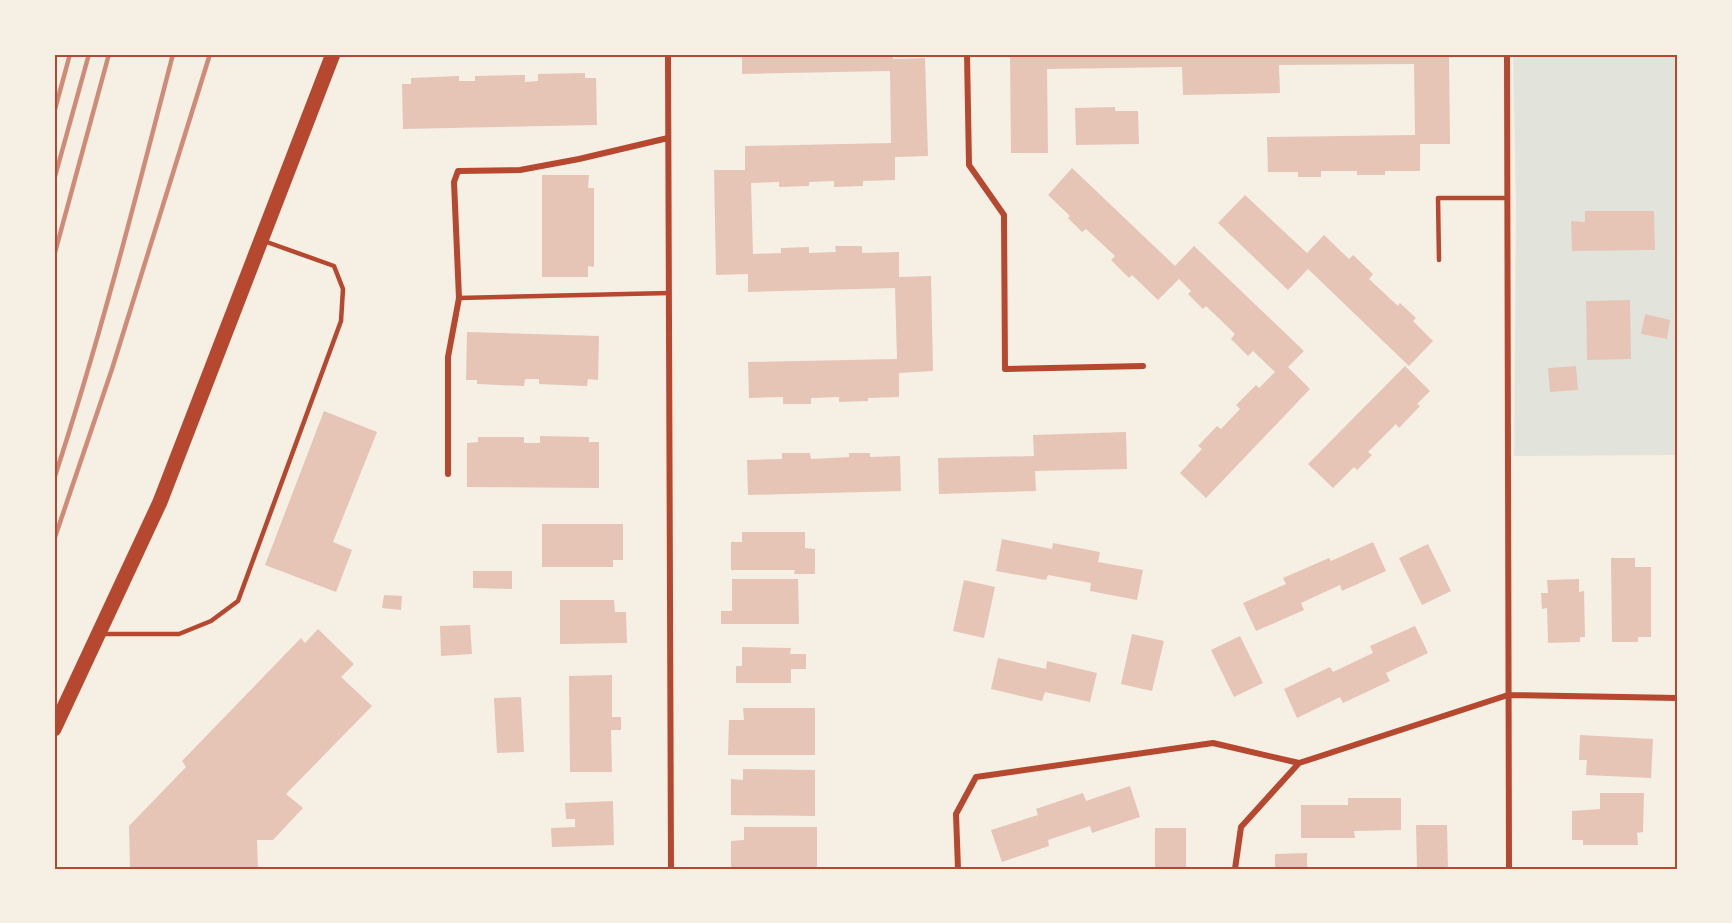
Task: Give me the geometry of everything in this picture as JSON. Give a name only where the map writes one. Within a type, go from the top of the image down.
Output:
[{"type":"main road","points":[[54,729],[160,502],[333,54]]},
{"type":"street","points":[[668,54],[671,869]]},
{"type":"street","points":[[967,54],[969,165],[1004,215],[1005,369],[1143,366]]},
{"type":"street","points":[[1507,54],[1509,869]]},
{"type":"street","points":[[448,474],[448,357],[459,298],[454,182],[458,171],[520,170],[668,138]]},
{"type":"street","points":[[1235,869],[1241,827],[1299,763],[1508,695],[1678,698]]},
{"type":"street","points":[[958,869],[956,814],[976,777],[1213,743],[1299,763]]},
{"type":"lane","points":[[1439,260],[1438,198],[1507,198]]},
{"type":"lane","points":[[98,634],[179,633],[212,621],[238,601],[341,321],[342,310],[343,289],[334,266],[262,240]]},
{"type":"lane","points":[[459,298],[669,293]]},
{"type":"shaded area","points":[[1513,54],[1678,54],[1678,455],[1514,456],[1516,207]]},
{"type":"building","points":[[742,54],[893,54],[893,59],[925,58],[928,156],[895,157],[895,180],[863,181],[863,186],[834,187],[834,181],[809,182],[809,186],[779,187],[779,182],[751,183],[753,254],[781,253],[781,248],[809,247],[809,253],[836,252],[835,246],[862,246],[862,253],[899,252],[899,277],[931,276],[933,371],[899,373],[899,397],[839,402],[839,397],[811,398],[811,404],[783,404],[783,397],[749,398],[748,362],[897,359],[895,288],[748,292],[748,274],[716,275],[714,170],[745,170],[745,146],[891,143],[890,71],[742,74]]},
{"type":"building","points":[[1040,54],[1192,54],[1192,57],[1267,57],[1267,54],[1449,54],[1450,144],[1420,144],[1420,171],[1385,171],[1385,175],[1357,175],[1357,171],[1321,171],[1321,177],[1298,177],[1298,172],[1268,172],[1267,137],[1415,135],[1414,64],[1279,65],[1280,93],[1183,95],[1182,67],[1047,69],[1048,153],[1011,153],[1010,57],[1040,56]]},
{"type":"building","points":[[585,73],[585,78],[596,78],[597,125],[403,129],[402,84],[411,84],[411,78],[459,76],[459,81],[475,81],[475,76],[525,75],[525,82],[538,81],[538,74]]},
{"type":"building","points":[[1115,107],[1115,111],[1138,111],[1139,144],[1076,145],[1075,108]]},
{"type":"building","points":[[1072,168],[1175,266],[1194,246],[1304,351],[1288,367],[1310,389],[1206,498],[1180,473],[1202,449],[1198,446],[1217,426],[1221,429],[1240,409],[1236,405],[1256,385],[1259,388],[1275,372],[1253,351],[1248,356],[1231,339],[1235,334],[1206,306],[1203,309],[1188,294],[1191,291],[1179,279],[1158,300],[1132,275],[1129,278],[1111,260],[1115,256],[1086,229],[1082,232],[1068,218],[1070,216],[1048,195]]},
{"type":"building","points":[[542,175],[589,175],[588,188],[594,188],[594,267],[588,266],[588,277],[542,277]]},
{"type":"building","points":[[1245,195],[1307,253],[1324,235],[1349,259],[1353,255],[1373,274],[1369,279],[1398,306],[1400,303],[1416,318],[1413,321],[1433,341],[1409,366],[1308,269],[1288,290],[1218,223]]},
{"type":"building","points":[[1585,211],[1654,211],[1655,250],[1572,251],[1571,221],[1585,222]]},
{"type":"building","points":[[1630,300],[1631,359],[1587,360],[1586,301]]},
{"type":"building","points":[[1645,314],[1670,320],[1667,339],[1641,334]]},
{"type":"building","points":[[467,332],[599,336],[598,380],[588,379],[587,386],[539,384],[539,379],[525,379],[524,386],[477,384],[477,380],[466,380]]},
{"type":"building","points":[[1405,366],[1430,391],[1417,404],[1420,406],[1399,428],[1396,424],[1368,452],[1372,455],[1357,470],[1354,467],[1333,488],[1308,464]]},
{"type":"building","points":[[1576,366],[1578,390],[1550,392],[1548,368]]},
{"type":"building","points":[[324,411],[377,432],[333,542],[352,550],[336,592],[265,565]]},
{"type":"building","points":[[1126,432],[1127,469],[1035,471],[1036,491],[939,494],[938,458],[1034,456],[1033,435]]},
{"type":"building","points":[[540,436],[589,437],[589,442],[599,442],[599,488],[467,487],[467,443],[478,442],[478,437],[524,437],[524,443],[540,443]]},
{"type":"building","points":[[782,453],[810,453],[811,459],[849,457],[849,453],[870,453],[870,457],[900,456],[901,491],[748,495],[747,460],[782,459]]},
{"type":"building","points":[[542,524],[623,524],[623,560],[613,560],[613,567],[542,567]]},
{"type":"building","points":[[742,532],[805,532],[805,548],[815,549],[815,574],[794,574],[795,570],[731,570],[731,542],[742,542]]},
{"type":"building","points":[[1002,539],[1052,549],[1053,543],[1100,552],[1098,562],[1143,570],[1137,600],[1090,591],[1091,583],[1048,575],[1046,580],[996,571]]},
{"type":"building","points":[[1373,542],[1386,571],[1342,591],[1340,585],[1301,603],[1304,610],[1256,631],[1243,603],[1286,584],[1283,578],[1329,558],[1331,561]]},
{"type":"building","points":[[1428,544],[1451,591],[1422,605],[1399,558]]},
{"type":"building","points":[[1611,558],[1635,558],[1635,567],[1651,567],[1651,637],[1638,637],[1638,642],[1612,642]]},
{"type":"building","points":[[473,571],[512,571],[512,589],[473,588]]},
{"type":"building","points":[[732,579],[798,579],[799,624],[721,624],[721,611],[732,611]]},
{"type":"building","points":[[1579,579],[1579,592],[1584,591],[1585,637],[1580,637],[1580,642],[1548,643],[1547,608],[1542,609],[1541,593],[1548,593],[1547,580]]},
{"type":"building","points":[[964,580],[995,587],[984,638],[953,631]]},
{"type":"building","points":[[384,595],[402,596],[401,610],[382,608]]},
{"type":"building","points":[[560,600],[614,600],[615,612],[626,612],[627,643],[560,644]]},
{"type":"building","points":[[470,625],[472,654],[441,656],[440,626]]},
{"type":"building","points":[[1415,626],[1428,653],[1386,673],[1390,681],[1343,703],[1340,697],[1297,718],[1284,689],[1330,667],[1333,672],[1373,653],[1370,646]]},
{"type":"building","points":[[318,629],[354,664],[341,677],[372,706],[286,794],[303,808],[273,840],[257,840],[258,869],[130,869],[129,826],[186,767],[182,761],[301,638],[305,643]]},
{"type":"building","points":[[1132,634],[1164,641],[1152,691],[1121,684]]},
{"type":"building","points":[[1240,636],[1263,683],[1234,697],[1211,650]]},
{"type":"building","points":[[742,647],[791,648],[790,654],[806,654],[806,669],[791,669],[791,683],[736,683],[736,666],[742,666]]},
{"type":"building","points":[[998,658],[1046,669],[1047,661],[1097,673],[1090,702],[1045,692],[1042,701],[991,689]]},
{"type":"building","points":[[612,675],[612,717],[621,717],[621,730],[611,730],[612,772],[570,772],[569,676]]},
{"type":"building","points":[[521,697],[524,752],[497,753],[494,698]]},
{"type":"building","points":[[743,708],[815,708],[815,755],[728,755],[729,720],[744,720]]},
{"type":"building","points":[[1580,735],[1653,739],[1651,778],[1586,775],[1587,760],[1579,760]]},
{"type":"building","points":[[743,769],[815,770],[815,816],[731,815],[731,779],[743,780]]},
{"type":"building","points":[[1130,786],[1140,817],[1092,833],[1090,826],[1048,840],[1049,846],[1002,862],[991,830],[1038,815],[1036,809],[1083,793],[1086,801]]},
{"type":"building","points":[[1600,793],[1644,793],[1643,832],[1637,833],[1638,845],[1583,845],[1583,840],[1572,840],[1572,811],[1600,809]]},
{"type":"building","points":[[1348,798],[1401,798],[1401,830],[1354,831],[1355,838],[1301,838],[1301,805],[1348,805]]},
{"type":"building","points":[[613,801],[614,845],[552,847],[551,828],[575,827],[575,819],[566,819],[565,803]]},
{"type":"building","points":[[1416,825],[1447,825],[1448,869],[1417,869]]},
{"type":"building","points":[[744,827],[817,827],[817,869],[731,869],[731,841],[744,840]]},
{"type":"building","points":[[1155,828],[1186,828],[1186,869],[1155,869]]},
{"type":"building","points":[[1307,853],[1307,869],[1275,869],[1275,854]]},
{"type":"railway","points":[[54,113],[70,54]]},
{"type":"railway","points":[[54,180],[89,54]]},
{"type":"railway","points":[[54,256],[109,54]]},
{"type":"railway","points":[[54,479],[102,321],[173,54]]},
{"type":"railway","points":[[54,540],[112,369],[210,54]]}]
